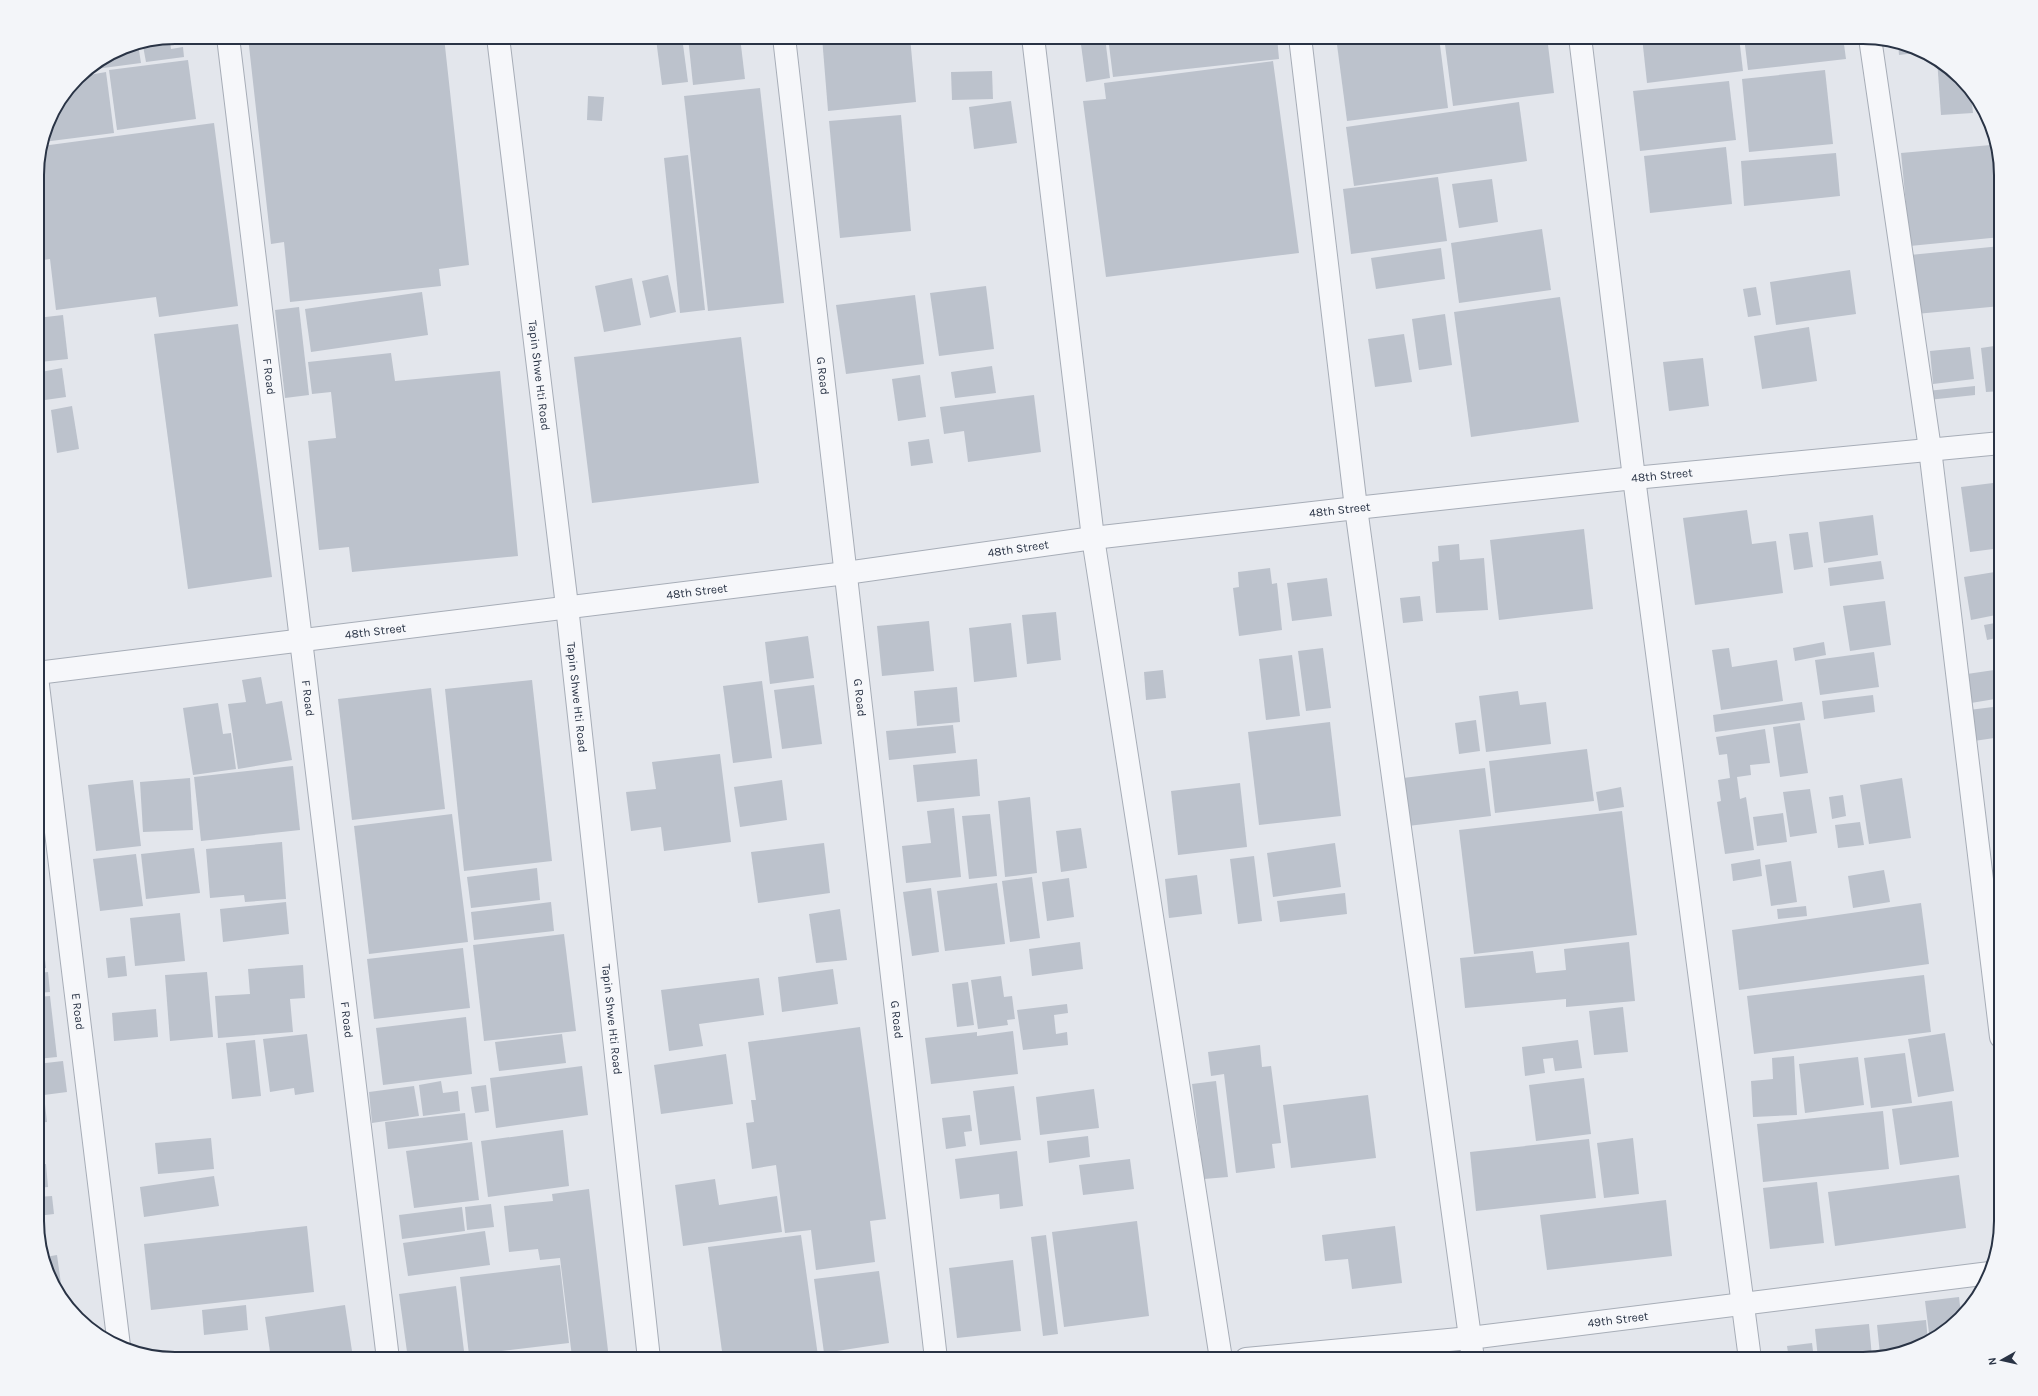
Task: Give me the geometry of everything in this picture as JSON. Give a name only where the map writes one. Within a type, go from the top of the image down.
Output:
[{"type":"street","name":"F Road","points":[[229,44],[387,1352]]},
{"type":"street","name":"Tapin Shwe Hti Road","points":[[499,44],[567,606],[649,1352]]},
{"type":"street","name":"G Road","points":[[785,44],[935,1352]]},
{"type":"street","points":[[1034,44],[1093,538],[1219,1352]]},
{"type":"street","points":[[1301,44],[1356,508],[1472,1352]]},
{"type":"street","points":[[1581,44],[1634,478],[1744,1303],[1749,1352]]},
{"type":"street","points":[[1871,44],[1930,449],[1994,979]]},
{"type":"street","name":"48th Street","points":[[44,672],[300,641],[567,606],[846,573],[1093,538],[1634,478],[1994,444]]},
{"type":"street","name":"E Road","points":[[44,735],[117,1338]]},
{"type":"street","name":"49th Street","points":[[1321,1352],[1470,1338],[1983,1274]]},
{"type":"building","points":[[166,44],[170,44],[171,49],[183,47],[184,57],[146,62],[143,48]]},
{"type":"building","points":[[249,44],[445,44],[469,265],[439,269],[441,286],[290,302],[284,242],[271,244]]},
{"type":"building","points":[[657,44],[683,44],[688,82],[662,85]]},
{"type":"building","points":[[689,44],[741,44],[745,79],[693,85]]},
{"type":"building","points":[[823,44],[911,44],[916,102],[828,111]]},
{"type":"building","points":[[1081,44],[1106,44],[1110,78],[1086,82]]},
{"type":"building","points":[[1109,44],[1278,44],[1279,59],[1113,77]]},
{"type":"building","points":[[1337,44],[1440,44],[1448,108],[1347,121]]},
{"type":"building","points":[[1445,44],[1548,44],[1554,93],[1453,106]]},
{"type":"building","points":[[1643,44],[1740,44],[1743,71],[1647,83]]},
{"type":"building","points":[[1745,44],[1844,44],[1846,59],[1748,70]]},
{"type":"building","points":[[1898,49],[1912,53],[1899,55]]},
{"type":"building","points":[[139,50],[141,63],[99,69],[117,57]]},
{"type":"building","points":[[188,60],[196,119],[117,130],[109,70]]},
{"type":"building","points":[[1273,61],[1299,253],[1106,277],[1083,101],[1106,99],[1104,83]]},
{"type":"building","points":[[1938,67],[1962,89],[1972,102],[1973,113],[1941,115]]},
{"type":"building","points":[[1825,70],[1833,144],[1749,152],[1742,79]]},
{"type":"building","points":[[992,71],[993,99],[952,100],[951,72]]},
{"type":"building","points":[[106,72],[114,133],[48,141],[57,117],[66,102],[82,82],[91,75]]},
{"type":"building","points":[[1729,81],[1736,140],[1640,151],[1633,91]]},
{"type":"building","points":[[760,88],[784,303],[708,311],[684,96]]},
{"type":"building","points":[[588,96],[604,97],[602,121],[587,120]]},
{"type":"building","points":[[1011,101],[1017,143],[974,149],[969,107]]},
{"type":"building","points":[[1519,102],[1527,161],[1354,186],[1346,127]]},
{"type":"building","points":[[901,115],[911,231],[840,238],[829,121]]},
{"type":"building","points":[[214,123],[238,306],[159,317],[156,297],[56,310],[50,259],[44,260],[44,166],[47,145]]},
{"type":"building","points":[[1991,145],[1994,175],[1994,238],[1910,246],[1901,153]]},
{"type":"building","points":[[1726,147],[1732,204],[1650,213],[1644,156]]},
{"type":"building","points":[[1836,153],[1840,196],[1744,206],[1741,161]]},
{"type":"building","points":[[688,155],[705,310],[680,313],[664,158]]},
{"type":"building","points":[[1438,177],[1447,241],[1351,254],[1343,189]]},
{"type":"building","points":[[1492,179],[1498,222],[1459,228],[1452,184]]},
{"type":"building","points":[[1542,229],[1551,290],[1459,303],[1451,243]]},
{"type":"building","points":[[1994,247],[1994,307],[1916,314],[1910,255]]},
{"type":"building","points":[[1441,248],[1445,279],[1376,289],[1371,258]]},
{"type":"building","points":[[1850,270],[1856,314],[1776,325],[1770,282]]},
{"type":"building","points":[[668,275],[676,312],[650,318],[642,281]]},
{"type":"building","points":[[632,278],[641,325],[604,332],[595,286]]},
{"type":"building","points":[[986,286],[994,349],[939,356],[930,293]]},
{"type":"building","points":[[1756,287],[1761,315],[1748,317],[1743,289]]},
{"type":"building","points":[[422,292],[428,335],[311,352],[305,309]]},
{"type":"building","points":[[915,295],[924,364],[846,374],[836,305]]},
{"type":"building","points":[[1560,297],[1579,422],[1471,437],[1454,312]]},
{"type":"building","points":[[299,307],[309,395],[285,398],[275,310]]},
{"type":"building","points":[[1445,314],[1452,365],[1419,370],[1412,319]]},
{"type":"building","points":[[63,315],[68,359],[44,362],[44,317]]},
{"type":"building","points":[[238,324],[272,577],[188,589],[154,334]]},
{"type":"building","points":[[1809,327],[1817,381],[1762,389],[1754,336]]},
{"type":"building","points":[[1404,334],[1412,382],[1375,387],[1368,339]]},
{"type":"building","points":[[741,337],[759,483],[592,503],[574,357]]},
{"type":"building","points":[[1994,346],[1994,391],[1986,392],[1981,348]]},
{"type":"building","points":[[1970,347],[1974,379],[1933,384],[1930,351]]},
{"type":"building","points":[[391,353],[395,381],[500,371],[518,556],[352,572],[349,547],[319,550],[308,441],[336,438],[331,392],[312,394],[308,362]]},
{"type":"building","points":[[1703,358],[1709,406],[1669,411],[1663,362]]},
{"type":"building","points":[[992,366],[996,393],[955,398],[951,372]]},
{"type":"building","points":[[62,368],[66,397],[45,400],[44,371]]},
{"type":"building","points":[[920,375],[926,417],[898,421],[892,379]]},
{"type":"building","points":[[1975,386],[1975,395],[1928,400],[1927,391]]},
{"type":"building","points":[[1034,395],[1041,452],[968,462],[964,431],[944,434],[940,407]]},
{"type":"building","points":[[72,406],[79,449],[57,453],[51,410]]},
{"type":"building","points":[[929,439],[933,463],[911,466],[908,442]]},
{"type":"building","points":[[1994,483],[1994,549],[1970,552],[1961,487]]},
{"type":"building","points":[[1747,510],[1752,544],[1776,541],[1783,593],[1695,605],[1683,518]]},
{"type":"building","points":[[1873,515],[1878,555],[1824,563],[1819,522]]},
{"type":"building","points":[[1584,529],[1593,609],[1499,620],[1490,540]]},
{"type":"building","points":[[1808,532],[1813,567],[1794,570],[1789,534]]},
{"type":"building","points":[[1459,544],[1460,560],[1484,558],[1488,610],[1436,613],[1432,562],[1439,561],[1438,546]]},
{"type":"building","points":[[1881,561],[1884,579],[1830,586],[1828,568]]},
{"type":"building","points":[[1270,568],[1272,584],[1277,583],[1282,630],[1239,636],[1233,588],[1239,587],[1238,572]]},
{"type":"building","points":[[1994,572],[1994,615],[1971,620],[1964,577]]},
{"type":"building","points":[[1327,578],[1332,616],[1292,621],[1287,583]]},
{"type":"building","points":[[1420,596],[1423,621],[1403,623],[1400,598]]},
{"type":"building","points":[[1885,601],[1891,645],[1850,651],[1843,606]]},
{"type":"building","points":[[1056,612],[1061,660],[1027,664],[1022,615]]},
{"type":"building","points":[[929,621],[934,671],[882,676],[877,626]]},
{"type":"building","points":[[1011,623],[1017,677],[974,682],[969,628]]},
{"type":"building","points":[[1994,623],[1994,638],[1987,640],[1984,625]]},
{"type":"building","points":[[808,636],[814,678],[770,684],[765,642]]},
{"type":"building","points":[[1824,642],[1826,655],[1795,661],[1793,648]]},
{"type":"building","points":[[1323,648],[1331,708],[1306,711],[1298,651]]},
{"type":"building","points":[[1729,648],[1732,667],[1777,660],[1783,701],[1721,710],[1712,650]]},
{"type":"building","points":[[1874,652],[1879,687],[1820,695],[1815,660]]},
{"type":"building","points":[[1292,655],[1300,716],[1266,720],[1259,659]]},
{"type":"building","points":[[1163,670],[1166,698],[1146,700],[1144,672]]},
{"type":"building","points":[[1994,670],[1994,699],[1971,703],[1967,674]]},
{"type":"building","points":[[261,677],[266,704],[282,701],[292,760],[238,769],[228,704],[246,702],[242,680]]},
{"type":"building","points":[[532,680],[552,861],[464,871],[445,689]]},
{"type":"building","points":[[762,681],[772,758],[733,763],[723,686]]},
{"type":"building","points":[[814,685],[822,744],[782,749],[774,690]]},
{"type":"building","points":[[957,687],[960,722],[917,726],[914,691]]},
{"type":"building","points":[[431,688],[445,809],[352,820],[338,699]]},
{"type":"building","points":[[1518,691],[1520,705],[1546,702],[1551,744],[1486,752],[1479,696]]},
{"type":"building","points":[[1873,695],[1875,712],[1824,719],[1822,701]]},
{"type":"building","points":[[1802,702],[1805,720],[1715,732],[1713,715]]},
{"type":"building","points":[[218,703],[223,734],[231,733],[236,769],[193,775],[183,708]]},
{"type":"building","points":[[1994,707],[1994,738],[1974,741],[1969,710]]},
{"type":"building","points":[[1476,720],[1480,751],[1459,754],[1455,723]]},
{"type":"building","points":[[1330,722],[1341,816],[1259,825],[1248,732]]},
{"type":"building","points":[[1800,723],[1808,773],[1780,777],[1773,727]]},
{"type":"building","points":[[953,725],[956,753],[889,760],[886,731]]},
{"type":"building","points":[[1765,729],[1770,763],[1750,765],[1751,775],[1737,777],[1740,799],[1746,797],[1754,850],[1725,854],[1717,802],[1721,801],[1718,780],[1730,778],[1727,754],[1719,755],[1716,737]]},
{"type":"building","points":[[1587,749],[1594,801],[1495,813],[1489,761]]},
{"type":"building","points":[[720,754],[731,842],[664,851],[661,827],[631,831],[626,792],[656,789],[652,762]]},
{"type":"building","points":[[977,759],[980,796],[917,802],[913,765]]},
{"type":"building","points":[[293,766],[300,830],[201,841],[194,777]]},
{"type":"building","points":[[1485,768],[1491,816],[1408,826],[1403,778]]},
{"type":"building","points":[[190,778],[193,830],[143,832],[140,782]]},
{"type":"building","points":[[1902,778],[1911,838],[1869,844],[1860,785]]},
{"type":"building","points":[[133,780],[141,846],[96,851],[88,785]]},
{"type":"building","points":[[782,780],[787,820],[740,827],[734,787]]},
{"type":"building","points":[[1240,783],[1247,847],[1178,855],[1171,791]]},
{"type":"building","points":[[1621,787],[1624,807],[1599,811],[1596,792]]},
{"type":"building","points":[[1810,789],[1817,833],[1790,837],[1783,792]]},
{"type":"building","points":[[1843,795],[1846,816],[1832,819],[1829,797]]},
{"type":"building","points":[[1030,797],[1037,873],[1005,877],[998,801]]},
{"type":"building","points":[[954,808],[961,877],[906,883],[902,846],[931,843],[927,811]]},
{"type":"building","points":[[1622,811],[1637,935],[1474,954],[1459,830]]},
{"type":"building","points":[[1783,813],[1787,842],[1757,846],[1753,817]]},
{"type":"building","points":[[452,814],[468,942],[369,954],[354,826]]},
{"type":"building","points":[[990,814],[997,876],[969,879],[962,816]]},
{"type":"building","points":[[1860,822],[1864,845],[1838,848],[1835,825]]},
{"type":"building","points":[[1081,828],[1087,868],[1061,872],[1056,831]]},
{"type":"building","points":[[282,842],[286,899],[245,902],[244,895],[210,898],[206,849]]},
{"type":"building","points":[[824,843],[830,893],[758,903],[751,852]]},
{"type":"building","points":[[1335,843],[1341,887],[1273,897],[1267,853]]},
{"type":"building","points":[[194,848],[200,893],[146,899],[141,854]]},
{"type":"building","points":[[136,854],[143,906],[100,911],[93,859]]},
{"type":"building","points":[[1254,856],[1262,921],[1238,924],[1230,859]]},
{"type":"building","points":[[1760,859],[1762,876],[1733,881],[1731,864]]},
{"type":"building","points":[[1791,861],[1797,902],[1771,906],[1765,865]]},
{"type":"building","points":[[537,868],[540,900],[471,908],[467,877]]},
{"type":"building","points":[[1884,870],[1890,902],[1853,908],[1848,876]]},
{"type":"building","points":[[1197,875],[1202,914],[1169,918],[1165,879]]},
{"type":"building","points":[[1032,877],[1040,938],[1010,942],[1002,881]]},
{"type":"building","points":[[1069,878],[1074,917],[1047,921],[1042,882]]},
{"type":"building","points":[[997,883],[1005,944],[945,951],[937,891]]},
{"type":"building","points":[[931,888],[939,952],[912,956],[903,892]]},
{"type":"building","points":[[1345,893],[1347,914],[1280,922],[1277,901]]},
{"type":"building","points":[[286,902],[289,934],[223,942],[220,909]]},
{"type":"building","points":[[551,902],[554,931],[474,940],[471,912]]},
{"type":"building","points":[[1921,903],[1929,964],[1739,990],[1732,930]]},
{"type":"building","points":[[1806,906],[1807,916],[1778,919],[1777,909]]},
{"type":"building","points":[[840,909],[847,960],[816,963],[809,914]]},
{"type":"building","points":[[180,913],[185,961],[135,966],[130,918]]},
{"type":"building","points":[[564,934],[576,1031],[484,1041],[473,945]]},
{"type":"building","points":[[1080,942],[1083,969],[1032,976],[1029,949]]},
{"type":"building","points":[[1629,942],[1635,1001],[1566,1007],[1566,999],[1465,1008],[1460,958],[1533,951],[1536,973],[1566,970],[1564,949]]},
{"type":"building","points":[[463,948],[470,1008],[374,1019],[367,959]]},
{"type":"building","points":[[44,951],[46,968],[44,968]]},
{"type":"building","points":[[125,956],[127,976],[108,978],[106,958]]},
{"type":"building","points":[[303,965],[305,998],[290,999],[293,1032],[218,1038],[215,996],[250,994],[248,969]]},
{"type":"building","points":[[833,969],[838,1004],[782,1012],[778,977]]},
{"type":"building","points":[[44,972],[48,972],[50,992],[44,992]]},
{"type":"building","points":[[207,972],[213,1037],[170,1041],[165,975]]},
{"type":"building","points":[[1924,975],[1931,1032],[1754,1054],[1747,996]]},
{"type":"building","points":[[1001,976],[1004,997],[1012,996],[1015,1019],[1007,1020],[1008,1025],[978,1029],[971,980]]},
{"type":"building","points":[[759,978],[764,1015],[699,1024],[703,1046],[669,1051],[661,990]]},
{"type":"building","points":[[968,982],[974,1025],[957,1027],[952,984]]},
{"type":"building","points":[[44,996],[50,996],[57,1057],[44,1058]]},
{"type":"building","points":[[1067,1004],[1068,1013],[1054,1015],[1056,1034],[1067,1032],[1068,1045],[1023,1050],[1017,1010]]},
{"type":"building","points":[[1623,1007],[1628,1052],[1594,1055],[1589,1011]]},
{"type":"building","points":[[156,1009],[158,1037],[114,1041],[112,1013]]},
{"type":"building","points":[[466,1017],[472,1074],[383,1085],[376,1028]]},
{"type":"building","points":[[860,1027],[886,1219],[870,1221],[875,1262],[816,1270],[811,1230],[785,1233],[776,1165],[752,1169],[746,1123],[754,1122],[751,1100],[756,1100],[748,1042]]},
{"type":"building","points":[[1013,1031],[1018,1074],[931,1084],[925,1038],[977,1032],[977,1036]]},
{"type":"building","points":[[1945,1033],[1954,1091],[1918,1097],[1908,1039]]},
{"type":"building","points":[[307,1034],[314,1092],[295,1095],[294,1088],[270,1092],[263,1039]]},
{"type":"building","points":[[562,1034],[566,1063],[499,1071],[495,1042]]},
{"type":"building","points":[[255,1040],[261,1096],[232,1099],[226,1043]]},
{"type":"building","points":[[1578,1040],[1582,1068],[1555,1071],[1553,1058],[1543,1059],[1545,1073],[1525,1076],[1522,1047]]},
{"type":"building","points":[[1260,1045],[1262,1067],[1271,1066],[1281,1143],[1272,1144],[1275,1168],[1236,1173],[1224,1074],[1211,1076],[1208,1052]]},
{"type":"building","points":[[1905,1053],[1912,1103],[1871,1108],[1864,1058]]},
{"type":"building","points":[[726,1054],[733,1104],[661,1114],[654,1065]]},
{"type":"building","points":[[1794,1056],[1797,1115],[1753,1117],[1751,1081],[1773,1079],[1772,1058]]},
{"type":"building","points":[[1858,1057],[1864,1105],[1805,1113],[1799,1064]]},
{"type":"building","points":[[63,1061],[67,1092],[44,1095],[44,1063]]},
{"type":"building","points":[[582,1066],[588,1115],[496,1128],[490,1078]]},
{"type":"building","points":[[1584,1078],[1591,1134],[1536,1141],[1529,1085]]},
{"type":"building","points":[[441,1081],[443,1093],[458,1091],[460,1111],[423,1116],[419,1085]]},
{"type":"building","points":[[1216,1081],[1228,1177],[1204,1179],[1192,1084]]},
{"type":"building","points":[[486,1085],[489,1111],[475,1113],[471,1087]]},
{"type":"building","points":[[414,1086],[419,1116],[372,1123],[369,1092]]},
{"type":"building","points":[[1014,1086],[1021,1140],[980,1145],[973,1091]]},
{"type":"building","points":[[1094,1089],[1099,1128],[1040,1135],[1036,1097]]},
{"type":"building","points":[[44,1095],[47,1122],[44,1122]]},
{"type":"building","points":[[1368,1095],[1376,1158],[1291,1168],[1283,1105]]},
{"type":"building","points":[[1952,1101],[1959,1157],[1900,1165],[1892,1109]]},
{"type":"building","points":[[1883,1111],[1889,1169],[1763,1182],[1757,1124]]},
{"type":"building","points":[[465,1113],[468,1140],[388,1149],[385,1122]]},
{"type":"building","points":[[970,1115],[972,1131],[964,1132],[966,1146],[946,1149],[942,1118]]},
{"type":"building","points":[[563,1130],[569,1186],[488,1197],[481,1141]]},
{"type":"building","points":[[1088,1136],[1090,1157],[1049,1163],[1047,1141]]},
{"type":"building","points":[[211,1138],[214,1169],[158,1174],[155,1143]]},
{"type":"building","points":[[1633,1138],[1639,1194],[1604,1198],[1597,1143]]},
{"type":"building","points":[[1589,1139],[1596,1198],[1476,1211],[1470,1152]]},
{"type":"building","points":[[472,1142],[479,1200],[414,1208],[406,1151]]},
{"type":"building","points":[[1017,1151],[1023,1206],[1000,1209],[999,1194],[960,1199],[955,1159]]},
{"type":"building","points":[[1130,1159],[1134,1189],[1083,1195],[1079,1165]]},
{"type":"building","points":[[44,1164],[46,1164],[48,1187],[44,1187]]},
{"type":"building","points":[[1959,1175],[1966,1228],[1835,1246],[1828,1192]]},
{"type":"building","points":[[214,1176],[219,1206],[144,1217],[140,1187]]},
{"type":"building","points":[[715,1179],[719,1205],[777,1196],[782,1232],[683,1246],[675,1185]]},
{"type":"building","points":[[1817,1182],[1824,1243],[1770,1249],[1763,1188]]},
{"type":"building","points":[[589,1189],[608,1352],[571,1352],[560,1258],[540,1260],[538,1249],[509,1252],[504,1206],[553,1201],[552,1194]]},
{"type":"building","points":[[52,1196],[54,1214],[44,1215],[44,1197]]},
{"type":"building","points":[[1666,1200],[1672,1256],[1547,1270],[1540,1215]]},
{"type":"building","points":[[491,1204],[494,1227],[467,1230],[465,1207]]},
{"type":"building","points":[[462,1207],[465,1231],[402,1239],[399,1215]]},
{"type":"building","points":[[1137,1221],[1149,1316],[1064,1327],[1052,1232]]},
{"type":"building","points":[[307,1226],[314,1292],[151,1310],[144,1244]]},
{"type":"building","points":[[1395,1226],[1402,1283],[1352,1289],[1348,1259],[1325,1261],[1322,1235]]},
{"type":"building","points":[[485,1231],[490,1265],[408,1276],[403,1243]]},
{"type":"building","points":[[801,1235],[817,1352],[722,1352],[708,1247]]},
{"type":"building","points":[[1046,1235],[1058,1334],[1043,1336],[1031,1237]]},
{"type":"building","points":[[57,1255],[61,1286],[54,1271],[49,1256]]},
{"type":"building","points":[[1013,1260],[1021,1331],[957,1338],[949,1268]]},
{"type":"building","points":[[560,1265],[569,1343],[494,1352],[469,1352],[460,1277]]},
{"type":"building","points":[[879,1271],[889,1343],[824,1352],[814,1279]]},
{"type":"building","points":[[456,1286],[464,1352],[407,1352],[399,1294]]},
{"type":"building","points":[[1959,1297],[1960,1309],[1949,1320],[1929,1334],[1925,1301]]},
{"type":"building","points":[[246,1305],[248,1330],[204,1335],[202,1310]]},
{"type":"building","points":[[345,1305],[352,1351],[270,1352],[265,1317]]},
{"type":"building","points":[[1926,1320],[1927,1335],[1897,1348],[1880,1351],[1877,1325]]},
{"type":"building","points":[[1869,1324],[1872,1352],[1817,1352],[1815,1329]]},
{"type":"building","points":[[1812,1343],[1813,1352],[1788,1352],[1787,1346]]}]
